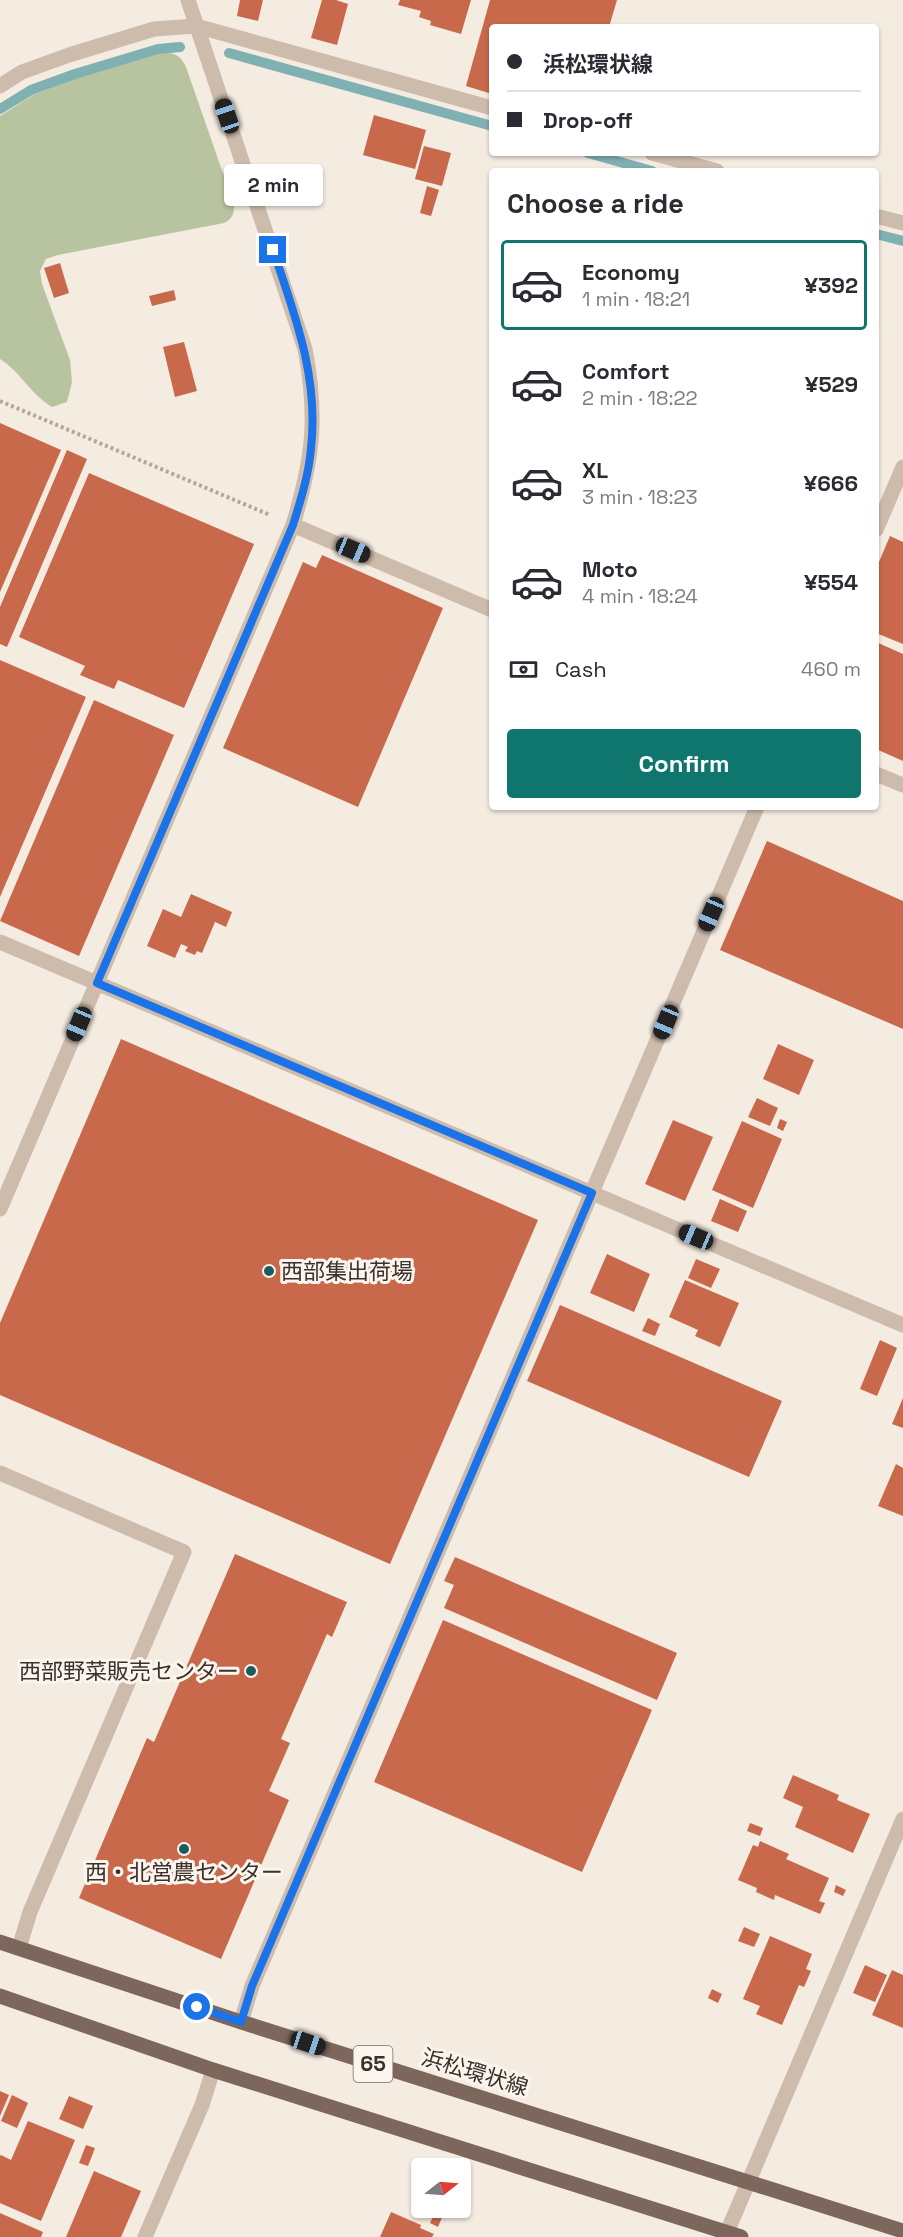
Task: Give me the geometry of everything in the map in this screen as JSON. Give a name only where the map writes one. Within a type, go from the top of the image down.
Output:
[{"type":"main road","name":"浜松環状線","points":[[0,1942],[241,2022],[903,2231]]},
{"type":"main road","name":"65","points":[[0,1996],[213,2070],[731,2236]]},
{"type":"street","points":[[0,1209],[293,525],[306,480],[311,448],[312,393],[305,349],[188,0]]},
{"type":"street","points":[[0,86],[22,72],[69,55],[154,29],[196,26],[489,107]]},
{"type":"street","points":[[663,156],[706,168]]},
{"type":"street","points":[[879,217],[903,223]]},
{"type":"street","points":[[879,523],[903,467]]},
{"type":"street","points":[[293,525],[489,609]]},
{"type":"street","points":[[879,775],[903,785]]},
{"type":"street","points":[[241,2022],[252,1986],[756,810]]},
{"type":"street","points":[[0,942],[903,1326]]},
{"type":"street","points":[[0,1473],[184,1552],[30,1912],[19,1948]]},
{"type":"street","points":[[731,2236],[748,2182],[903,1819]]},
{"type":"street","points":[[145,2237],[202,2105],[213,2070]]},
{"type":"path","points":[[0,401],[293,525]]},
{"type":"green space","points":[[158,53],[175,55],[186,67],[234,205],[233,214],[224,223],[46,259],[40,271],[42,284],[70,360],[72,382],[67,402],[52,407],[0,359],[0,116],[33,95],[77,78]]},
{"type":"building","points":[[240,0],[263,0],[258,21],[237,16]]},
{"type":"building","points":[[322,0],[336,0],[348,4],[337,45],[311,38]]},
{"type":"building","points":[[400,0],[471,0],[461,34],[430,25],[431,21],[419,17],[421,11],[398,5]]},
{"type":"building","points":[[490,0],[617,0],[610,24],[489,24],[489,93],[466,86]]},
{"type":"building","points":[[374,115],[426,130],[415,169],[363,155]]},
{"type":"building","points":[[424,146],[451,153],[442,186],[415,179]]},
{"type":"building","points":[[427,186],[439,190],[431,216],[420,213]]},
{"type":"building","points":[[60,263],[69,293],[54,298],[44,268]]},
{"type":"building","points":[[174,290],[176,300],[152,306],[149,296]]},
{"type":"building","points":[[184,342],[197,391],[175,397],[163,347]]},
{"type":"building","points":[[0,423],[61,450],[0,592]]},
{"type":"building","points":[[67,450],[87,459],[7,647],[0,644],[0,607]]},
{"type":"building","points":[[89,473],[254,544],[184,708],[118,680],[114,689],[80,675],[85,666],[19,637]]},
{"type":"building","points":[[890,536],[903,542],[903,644],[879,634],[879,562]]},
{"type":"building","points":[[322,555],[443,608],[358,807],[223,748],[303,562],[316,568]]},
{"type":"building","points":[[879,643],[903,654],[903,761],[879,750]]},
{"type":"building","points":[[0,660],[86,697],[0,897]]},
{"type":"building","points":[[94,700],[174,735],[79,956],[0,921]]},
{"type":"building","points":[[767,841],[903,901],[903,1029],[720,950]]},
{"type":"building","points":[[191,894],[232,912],[226,927],[215,922],[202,953],[197,951],[195,955],[185,951],[188,947],[181,944],[175,958],[147,946],[163,909],[181,917]]},
{"type":"building","name":"西部集出荷場","points":[[121,1039],[538,1220],[390,1564],[0,1395],[0,1323]]},
{"type":"building","points":[[778,1044],[814,1060],[799,1095],[763,1079]]},
{"type":"building","points":[[757,1098],[778,1108],[770,1126],[748,1117]]},
{"type":"building","points":[[780,1119],[787,1122],[783,1131],[777,1128]]},
{"type":"building","points":[[673,1120],[713,1137],[685,1201],[645,1184]]},
{"type":"building","points":[[742,1121],[782,1139],[753,1208],[712,1190]]},
{"type":"building","points":[[720,1199],[747,1211],[738,1232],[711,1221]]},
{"type":"building","points":[[607,1254],[650,1274],[634,1312],[590,1293]]},
{"type":"building","points":[[696,1259],[720,1269],[711,1288],[688,1278]]},
{"type":"building","points":[[685,1280],[739,1303],[720,1347],[695,1336],[698,1330],[669,1317]]},
{"type":"building","points":[[560,1305],[782,1401],[749,1477],[527,1381]]},
{"type":"building","points":[[648,1318],[660,1324],[655,1336],[642,1331]]},
{"type":"building","points":[[880,1340],[897,1348],[877,1396],[860,1389]]},
{"type":"building","points":[[903,1398],[903,1428],[892,1424]]},
{"type":"building","points":[[896,1464],[903,1468],[903,1516],[878,1506]]},
{"type":"building","points":[[235,1554],[347,1602],[332,1637],[327,1634],[281,1739],[290,1743],[269,1791],[289,1800],[221,1959],[79,1898],[147,1738],[154,1742]]},
{"type":"building","points":[[455,1557],[677,1653],[657,1700],[444,1608],[454,1585],[444,1581]]},
{"type":"building","points":[[443,1620],[652,1710],[582,1872],[374,1782]]},
{"type":"building","points":[[793,1775],[839,1795],[837,1800],[870,1814],[853,1853],[795,1827],[803,1807],[783,1798]]},
{"type":"building","points":[[750,1823],[763,1828],[760,1836],[747,1831]]},
{"type":"building","points":[[760,1841],[789,1854],[786,1859],[829,1878],[819,1901],[825,1903],[820,1914],[775,1895],[774,1900],[756,1892],[757,1888],[738,1880],[753,1845],[758,1847]]},
{"type":"building","points":[[836,1885],[846,1890],[843,1896],[834,1892]]},
{"type":"building","points":[[744,1927],[760,1934],[754,1947],[738,1941]]},
{"type":"building","points":[[770,1936],[812,1954],[806,1969],[811,1971],[804,1987],[799,1985],[782,2025],[756,2014],[760,2006],[743,1999]]},
{"type":"building","points":[[865,1965],[887,1975],[875,2002],[853,1993]]},
{"type":"building","points":[[892,1970],[903,1975],[903,2028],[872,2015]]},
{"type":"building","points":[[712,1989],[722,1994],[718,2003],[708,1998]]},
{"type":"building","points":[[0,2091],[9,2095],[0,2116]]},
{"type":"building","points":[[12,2095],[28,2103],[17,2128],[1,2121]]},
{"type":"building","points":[[69,2096],[93,2106],[83,2129],[59,2119]]},
{"type":"building","points":[[28,2121],[75,2140],[41,2221],[0,2203],[0,2156],[11,2160]]},
{"type":"building","points":[[86,2145],[95,2148],[88,2166],[79,2163]]},
{"type":"building","points":[[94,2171],[141,2191],[121,2237],[66,2237]]},
{"type":"building","points":[[391,2212],[421,2225],[420,2228],[434,2234],[432,2237],[380,2237]]},
{"type":"building","points":[[0,2213],[43,2232],[41,2237],[0,2237]]},
{"type":"building","points":[[432,2218],[442,2218],[438,2227],[430,2223]]},
{"type":"waterway","points":[[0,109],[31,90],[75,74],[158,49],[180,47]]},
{"type":"waterway","points":[[229,53],[489,125]]},
{"type":"waterway","points":[[599,156],[641,168]]},
{"type":"waterway","points":[[879,235],[903,241]]},
{"type":"place","name":"西部集出荷場","points":[[269,1271]]},
{"type":"place","name":"西部野菜販売センター","points":[[251,1671]]},
{"type":"place","name":"西・北営農センター","points":[[184,1849]]},
{"type":"route","points":[[197,2007],[241,2022],[252,1986],[592,1193],[97,983],[293,525],[306,480],[313,415],[311,382],[301,333],[273,250]]}]
